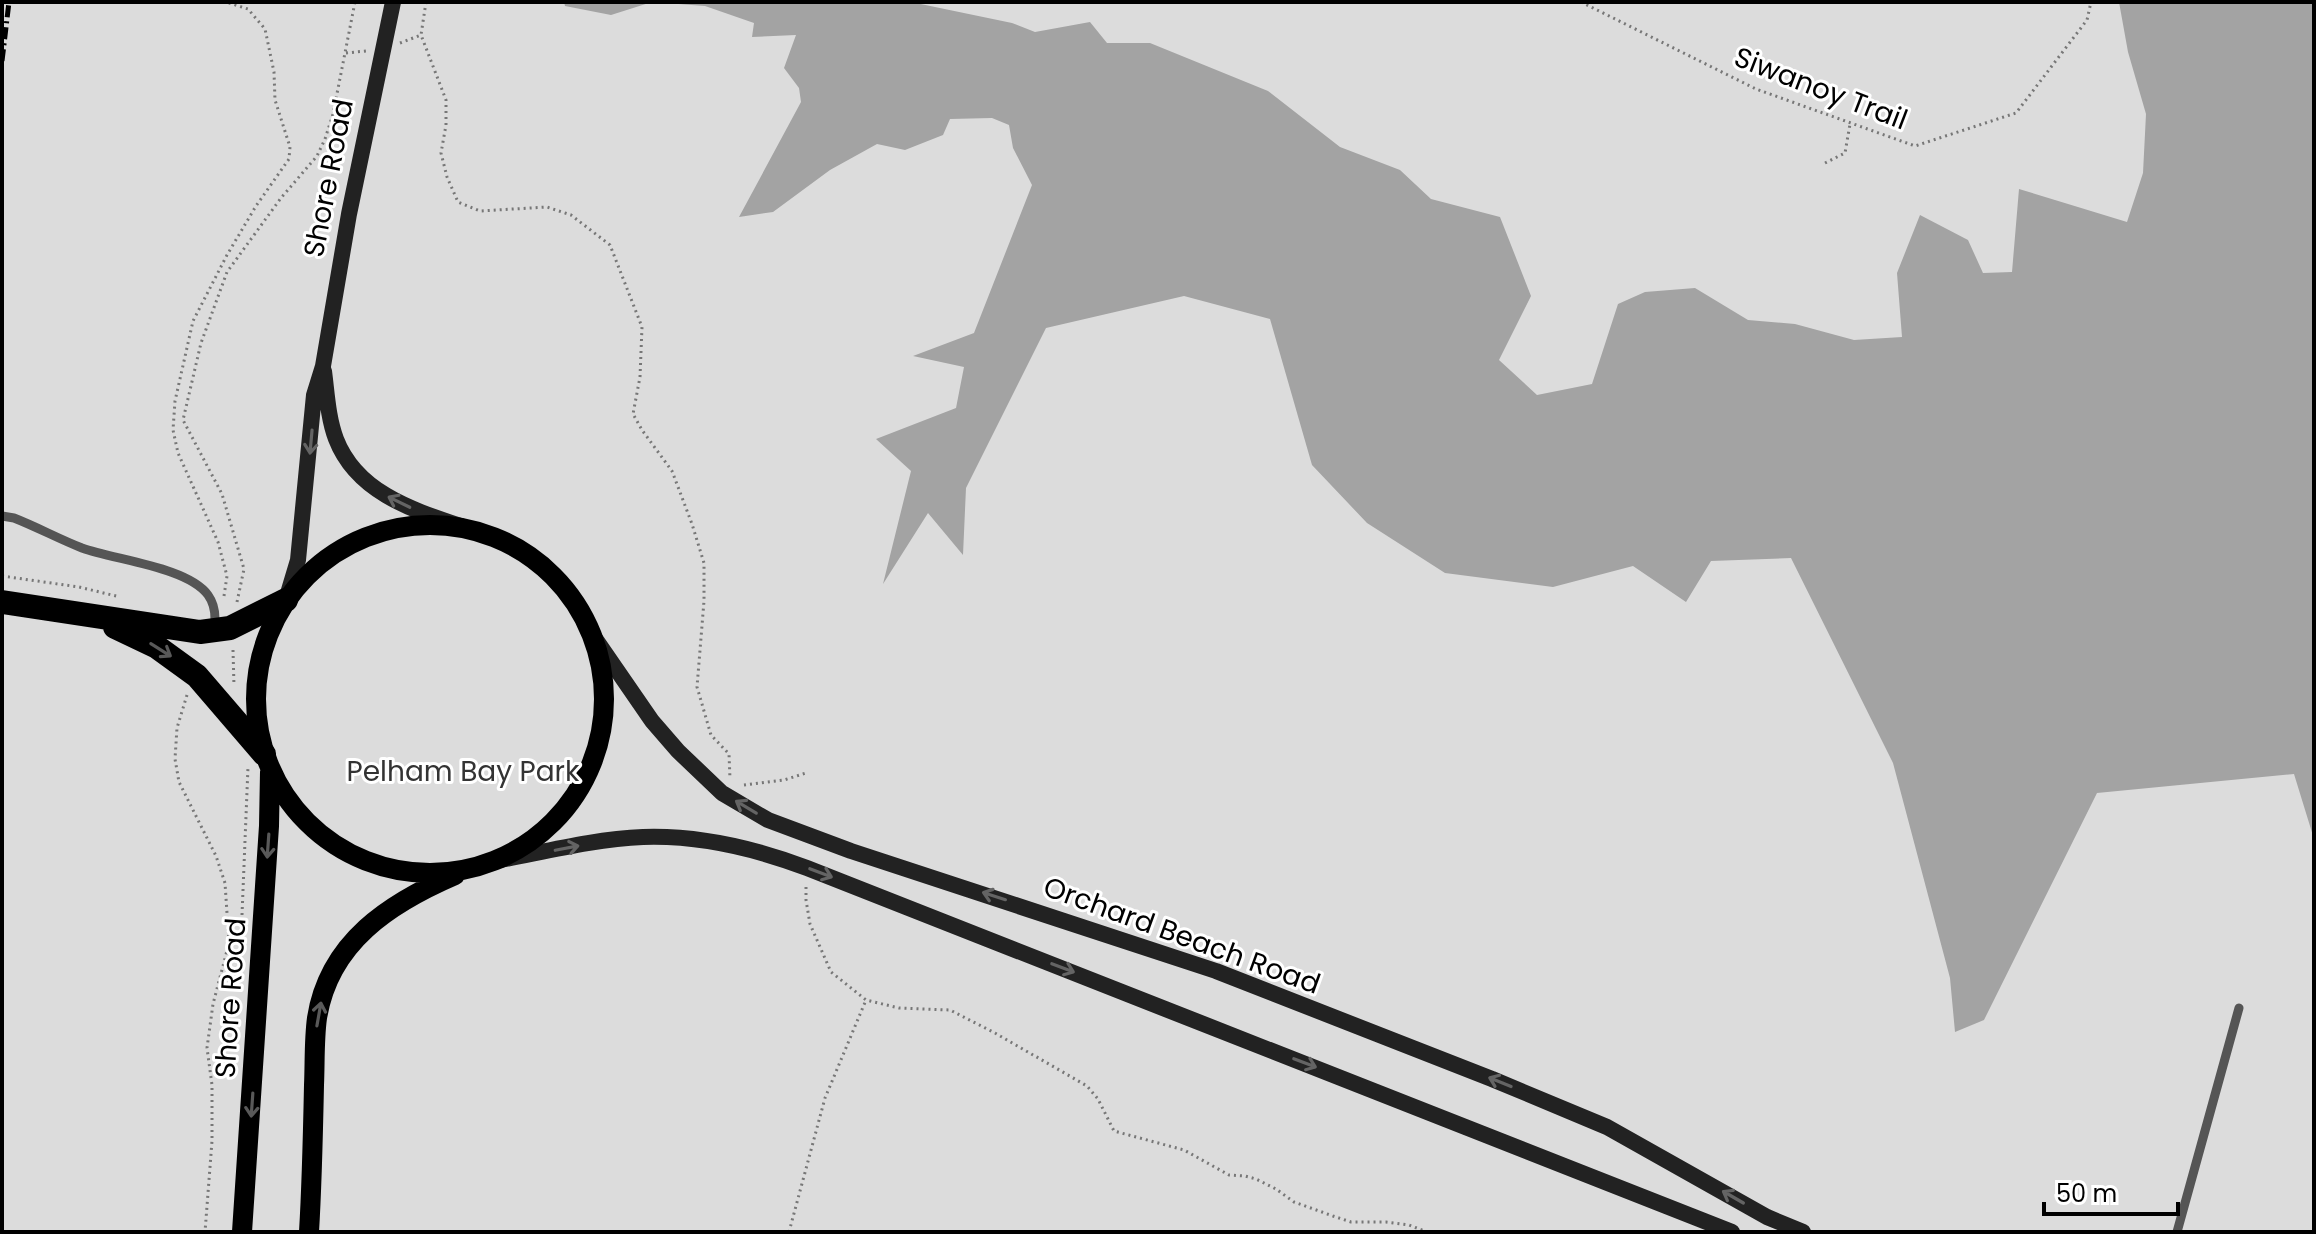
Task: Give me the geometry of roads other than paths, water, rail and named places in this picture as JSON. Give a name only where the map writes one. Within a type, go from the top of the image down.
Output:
[{"type":"highway","points":[[2,602],[184,631],[215,623],[230,628],[286,600]]},
{"type":"highway","points":[[91,617],[157,647],[197,676],[261,761]]},
{"type":"main road","points":[[309,1232],[316,1033],[321,1003],[331,975],[347,950],[376,919],[408,897],[520,848],[545,829],[568,805],[589,770],[601,732],[604,698],[601,665],[592,634],[576,604],[552,575],[520,550],[472,530],[440,525],[408,526],[361,539],[319,565],[286,600],[271,628],[257,672],[255,707],[261,761],[298,813],[321,835],[349,853],[379,865],[410,872],[441,872],[482,864]]},
{"type":"main road","name":"Shore Road","points":[[242,1232],[269,826],[261,761]]},
{"type":"street","name":"Shore Road","points":[[286,600],[298,560],[314,395],[323,366],[349,214],[393,2]]},
{"type":"street","name":"Shore Road","points":[[323,366],[332,426],[348,462],[377,491],[397,502],[472,530]]},
{"type":"street","name":"Orchard Beach Road","points":[[592,634],[664,735],[707,780],[731,799],[768,820],[1216,971],[1546,1100],[1638,1142],[1746,1205],[1803,1232]]},
{"type":"street","points":[[482,864],[615,839],[691,838],[738,846],[807,868],[1732,1232]]},
{"type":"lane","points":[[2,516],[14,518],[83,548],[181,575],[201,587],[210,597],[215,623]]},
{"type":"lane","points":[[2177,1232],[2239,1008]]},
{"type":"railway","points":[[2,61],[9,2]]},
{"type":"park label","name":"Pelham Bay Park","points":[[463,771]]}]
